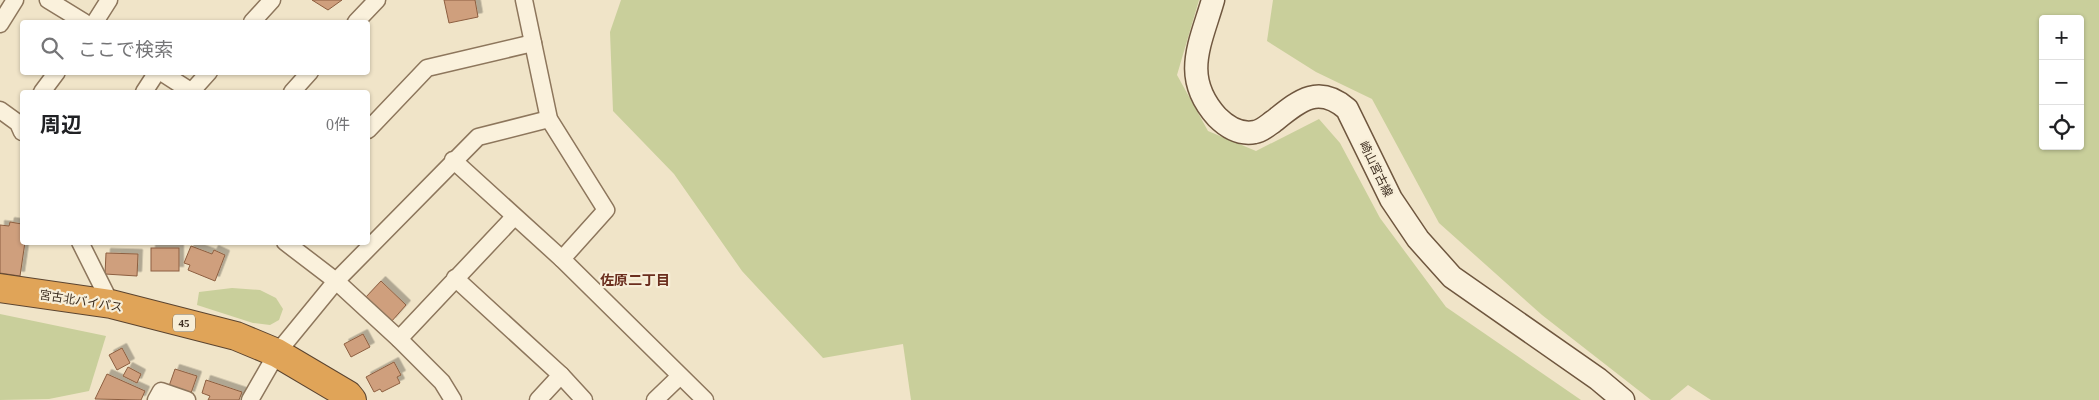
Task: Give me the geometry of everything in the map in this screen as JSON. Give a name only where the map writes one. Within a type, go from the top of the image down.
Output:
[{"type":"highway","name":"宮古北バイパス","points":[[0,288],[111,304],[236,336],[277,353],[348,395],[352,400]]},
{"type":"main road","name":"崎山宮古線","points":[[1214,0],[1194,69],[1199,92],[1221,121],[1237,131],[1254,132],[1264,128],[1295,104],[1309,97],[1324,96],[1338,100],[1347,108],[1391,199],[1418,239],[1452,277],[1598,380],[1623,400]]},
{"type":"street","points":[[0,24],[15,0]]},
{"type":"street","points":[[48,0],[81,20]]},
{"type":"street","points":[[96,20],[109,0]]},
{"type":"street","points":[[254,20],[272,0]]},
{"type":"street","points":[[358,20],[377,0]]},
{"type":"street","points":[[524,0],[549,119],[606,210],[562,259]]},
{"type":"street","points":[[370,128],[427,68],[533,43]]},
{"type":"street","points":[[44,90],[55,75]]},
{"type":"street","points":[[146,90],[157,75]]},
{"type":"street","points":[[164,75],[189,90]]},
{"type":"street","points":[[194,90],[206,75]]},
{"type":"street","points":[[294,90],[307,75]]},
{"type":"street","points":[[0,110],[20,123]]},
{"type":"street","points":[[250,400],[277,353],[336,281],[453,160],[478,137],[549,119]]},
{"type":"street","points":[[453,160],[562,259],[705,400]]},
{"type":"street","points":[[399,339],[514,217]]},
{"type":"street","points":[[82,245],[111,304]]},
{"type":"street","points":[[289,245],[336,281],[399,339],[442,382],[453,400]]},
{"type":"street","points":[[455,278],[561,374],[584,400]]},
{"type":"street","points":[[538,400],[561,374]]},
{"type":"street","points":[[655,400],[680,376]]},
{"type":"street","points":[[156,400],[161,391],[187,400]]},
{"type":"green space","points":[[621,0],[1199,0],[1177,75],[1208,131],[1256,151],[1319,119],[1340,143],[1380,218],[1446,307],[1581,400],[911,400],[903,344],[823,358],[742,271],[674,174],[613,111],[610,32]]},
{"type":"green space","points":[[1273,0],[2099,0],[2099,400],[1711,400],[1688,385],[1670,400],[1651,400],[1542,315],[1439,223],[1372,99],[1316,72],[1267,41]]},
{"type":"green space","points":[[232,288],[260,290],[276,298],[283,309],[279,320],[270,325],[253,323],[197,305],[199,292]]},
{"type":"green space","points":[[0,314],[106,336],[89,391],[49,399],[0,400]]},
{"type":"building","points":[[312,0],[342,0],[328,10]]},
{"type":"building","points":[[444,0],[475,0],[478,17],[449,23]]},
{"type":"building","points":[[10,222],[20,224],[20,245],[25,245],[20,276],[0,273],[0,225],[9,226]]},
{"type":"building","points":[[191,246],[212,254],[214,250],[225,255],[215,281],[188,270],[190,265],[184,263]]},
{"type":"building","points":[[151,248],[179,248],[179,271],[151,271]]},
{"type":"building","points":[[106,253],[138,254],[137,276],[105,274]]},
{"type":"building","points":[[381,281],[406,305],[391,322],[365,298]]},
{"type":"building","points":[[363,334],[370,347],[351,357],[344,344]]},
{"type":"building","points":[[122,348],[130,363],[117,370],[109,355]]},
{"type":"building","points":[[394,362],[401,375],[397,377],[400,383],[382,392],[380,389],[374,392],[366,377]]},
{"type":"building","points":[[128,367],[141,374],[137,383],[123,376]]},
{"type":"building","points":[[175,369],[197,376],[190,396],[168,389]]},
{"type":"building","points":[[107,374],[145,391],[141,400],[95,399]]},
{"type":"building","points":[[206,380],[242,392],[239,400],[208,400],[210,396],[202,393]]},
{"type":"district","name":"佐原二丁目","points":[[635,280]]}]
